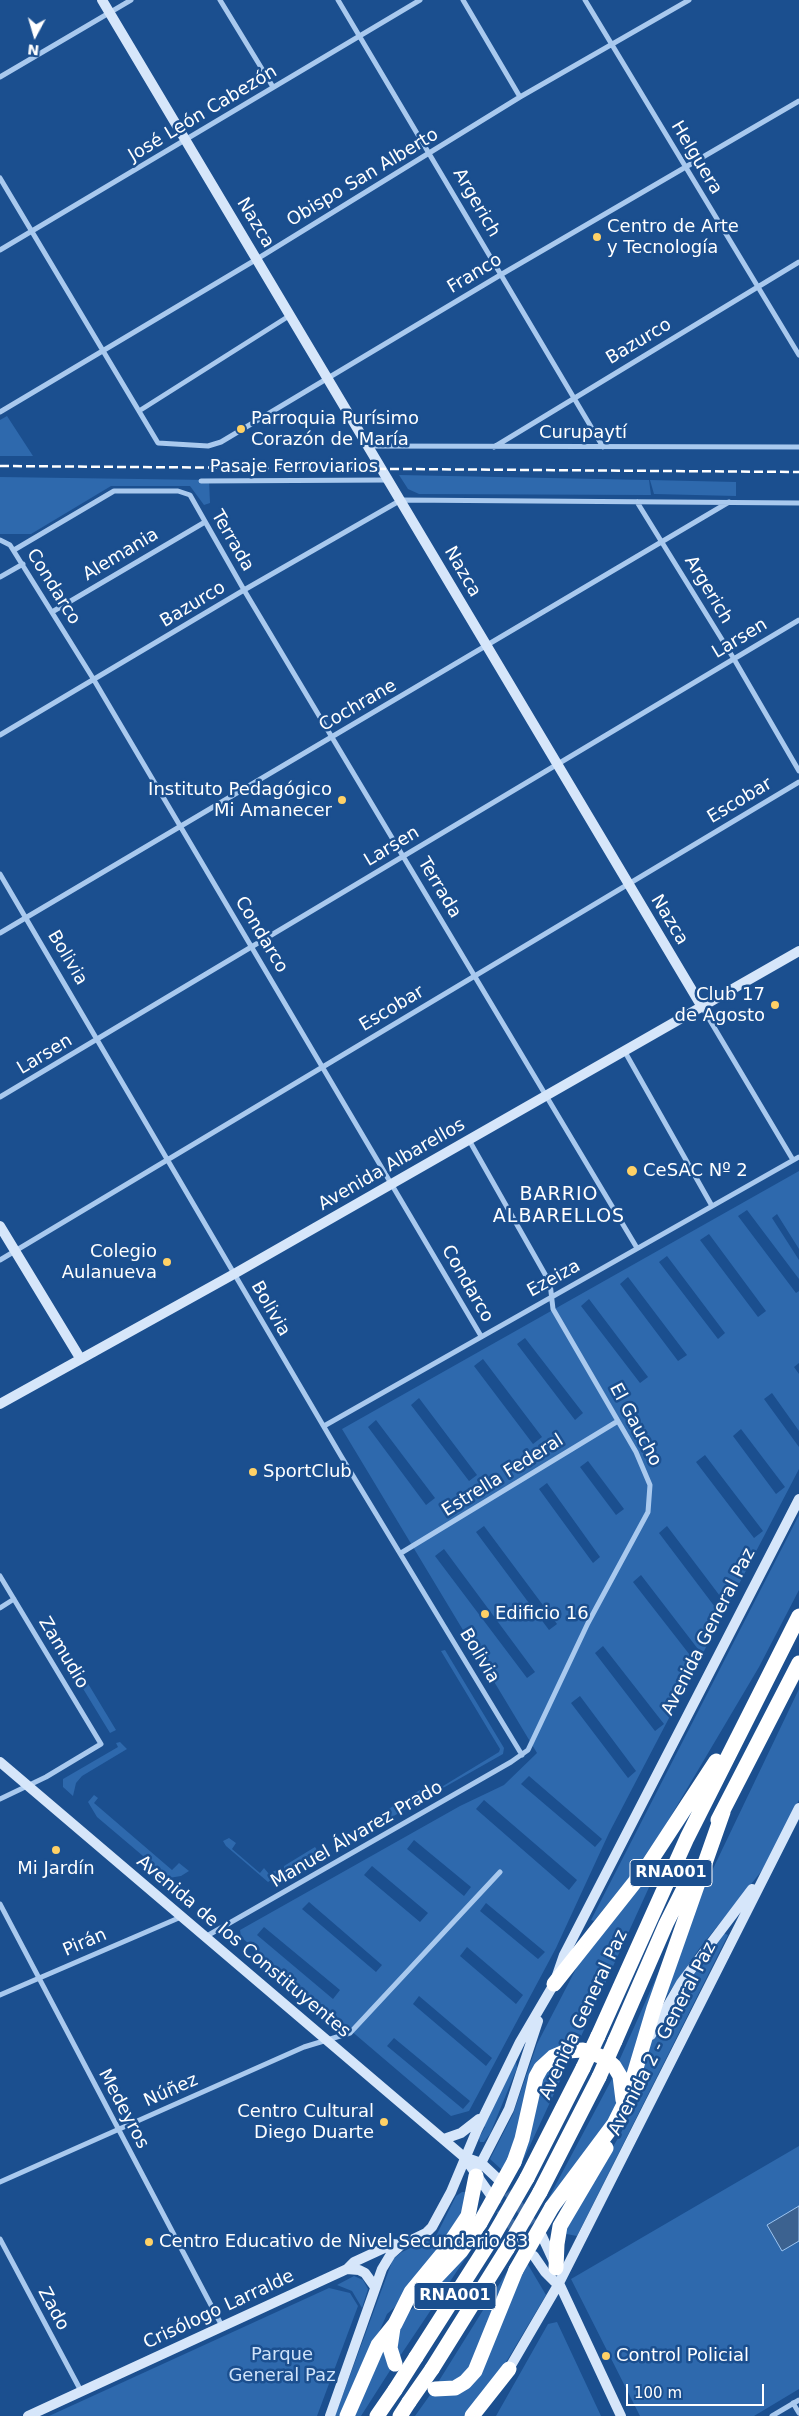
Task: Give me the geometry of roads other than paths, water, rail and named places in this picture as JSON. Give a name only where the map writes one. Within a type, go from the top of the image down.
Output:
[{"type":"highway","name":"Avenida General Paz","points":[[377,2416],[494,2235],[526,2178],[583,2068],[655,1907],[749,1712],[799,1616]]},
{"type":"highway","name":"Avenida General Paz","points":[[400,2416],[507,2250],[540,2192],[599,2077],[666,1924],[799,1663]]},
{"type":"highway","points":[[554,1984],[646,1868],[749,1712]]},
{"type":"highway","points":[[556,2268],[560,2226],[603,2153],[622,2108],[642,2051],[654,2008],[722,1812]]},
{"type":"highway","points":[[403,2310],[452,2261],[480,2222],[514,2162],[522,2139],[536,2077],[544,2064],[558,2054],[571,2051],[588,2051],[610,2062],[618,2071],[622,2082],[622,2108]]},
{"type":"highway","points":[[435,2389],[455,2388],[465,2382],[475,2371],[516,2270],[552,2207],[614,2124]]},
{"type":"highway","points":[[347,2416],[378,2345],[403,2310],[411,2292],[444,2252],[468,2216],[478,2169]]},
{"type":"highway","points":[[394,2324],[390,2348],[395,2364]]},
{"type":"highway","points":[[472,2416],[509,2369]]},
{"type":"street","name":"Nazca","points":[[102,0],[793,1160]]},
{"type":"street","points":[[0,77],[130,0]]},
{"type":"street","points":[[220,0],[273,87]]},
{"type":"street","name":"Argerich","points":[[338,0],[431,153],[603,447]]},
{"type":"street","name":"José León Cabezón","points":[[0,250],[420,0]]},
{"type":"street","points":[[463,0],[520,97]]},
{"type":"street","name":"Helguera","points":[[585,0],[799,355]]},
{"type":"street","name":"Obispo San Alberto","points":[[0,412],[102,349],[257,259],[520,97],[689,0]]},
{"type":"street","name":"Franco","points":[[139,411],[158,443],[216,445],[502,274],[687,168],[799,100]]},
{"type":"street","points":[[0,178],[139,411],[289,316]]},
{"type":"street","name":"Bazurco","points":[[494,447],[799,262]]},
{"type":"street","name":"Curupaytí","points":[[367,446],[799,447]]},
{"type":"street","name":"Pasaje Ferroviarios","points":[[200,481],[389,480]]},
{"type":"street","name":"Terrada","points":[[14,550],[114,491],[186,492],[476,975],[637,1248]]},
{"type":"street","points":[[401,500],[799,503]]},
{"type":"street","name":"Bazurco","points":[[0,735],[244,590],[401,500]]},
{"type":"street","name":"Argerich","points":[[637,502],[734,659],[799,771]]},
{"type":"street","name":"Cochrane","points":[[0,933],[729,502]]},
{"type":"street","name":"Alemania","points":[[52,612],[205,522]]},
{"type":"street","points":[[0,540],[6,541],[14,550]]},
{"type":"street","name":"Condarco","points":[[14,550],[253,946],[322,1068],[392,1183],[481,1336]]},
{"type":"street","points":[[0,577],[23,564]]},
{"type":"street","name":"Larsen","points":[[0,1097],[799,620]]},
{"type":"street","name":"Escobar","points":[[0,1260],[799,782]]},
{"type":"street","name":"Bolivia","points":[[0,874],[324,1426],[522,1755]]},
{"type":"street","name":"Avenida Albarellos","points":[[0,1404],[234,1274],[799,951]]},
{"type":"street","points":[[625,1052],[712,1206]]},
{"type":"street","name":"El Gaucho","points":[[469,1140],[550,1283],[553,1309],[618,1421],[648,1479],[650,1496],[648,1512],[588,1623],[531,1745],[522,1755]]},
{"type":"street","name":"Ezeiza","points":[[324,1426],[799,1157]]},
{"type":"street","points":[[0,1226],[80,1358]]},
{"type":"street","name":"Estrella Federal","points":[[401,1553],[618,1421]]},
{"type":"street","name":"Avenida General Paz","points":[[422,2235],[435,2222],[451,2192],[464,2156],[520,2042],[554,1984],[564,1955],[799,1499]]},
{"type":"street","name":"Zamudio","points":[[0,1576],[102,1744],[27,1786]]},
{"type":"street","points":[[0,1608],[14,1599]]},
{"type":"street","name":"Manuel Álvarez Prado","points":[[205,1937],[522,1755]]},
{"type":"street","name":"Avenida de los Constituyentes","points":[[0,1762],[478,2169],[499,2180]]},
{"type":"street","points":[[0,1799],[27,1786]]},
{"type":"street","name":"Avenida 2 - General Paz","points":[[482,2416],[558,2285],[799,1808]]},
{"type":"street","points":[[642,2051],[681,1983],[768,1868]]},
{"type":"street","name":"Núñez","points":[[0,2182],[304,2046],[328,2041],[350,2033],[500,1872]]},
{"type":"street","name":"Medeyros","points":[[0,1904],[37,1978],[222,2326]]},
{"type":"street","name":"Pirán","points":[[0,1996],[37,1978],[181,1916]]},
{"type":"street","points":[[478,2169],[509,2109],[544,2003]]},
{"type":"street","points":[[444,2139],[471,2128],[484,2115]]},
{"type":"street","name":"Avenida de los Constituyentes","points":[[478,2169],[492,2197]]},
{"type":"street","name":"Crisólogo Larralde","points":[[28,2416],[347,2269],[354,2262],[362,2258],[393,2244],[401,2244],[422,2235]]},
{"type":"street","points":[[542,2236],[556,2268],[558,2285],[621,2416]]},
{"type":"street","name":"Zado","points":[[0,2239],[81,2391]]},
{"type":"street","points":[[330,2416],[375,2287],[386,2261],[401,2244]]},
{"type":"street","points":[[534,2256],[545,2272],[558,2285]]},
{"type":"street","points":[[347,2269],[359,2270],[365,2273],[375,2287]]},
{"type":"street","points":[[772,2416],[799,2400]]},
{"type":"street","points":[[793,2403],[799,2413]]},
{"type":"tunnel","points":[[499,2180],[541,2235]]},
{"type":"tunnel","points":[[492,2197],[530,2251]]},
{"type":"railway","points":[[0,466],[799,472]]},
{"type":"place","name":"Centro de Arte y Tecnología","points":[[597,237]]},
{"type":"place","name":"Parroquia Purísimo Corazón de María","points":[[241,429]]},
{"type":"place","name":"Instituto Pedagógico Mi Amanecer","points":[[342,800]]},
{"type":"place","name":"Club 17 de Agosto","points":[[775,1005]]},
{"type":"place","name":"CeSAC Nº 2","points":[[632,1171]]},
{"type":"place","name":"Colegio Aulanueva","points":[[167,1262]]},
{"type":"place","name":"SportClub","points":[[253,1472]]},
{"type":"place","name":"Edificio 16","points":[[485,1614]]},
{"type":"place","name":"Mi Jardín","points":[[56,1850]]},
{"type":"place","name":"Centro Cultural Diego Duarte","points":[[384,2122]]},
{"type":"place","name":"Centro Educativo de Nivel Secundario 83","points":[[149,2242]]},
{"type":"place","name":"Control Policial","points":[[606,2356]]},
{"type":"district","name":"BARRIO ALBARELLOS","points":[[559,1206]]},
{"type":"park label","name":"Parque General Paz","points":[[282,2365]]}]
